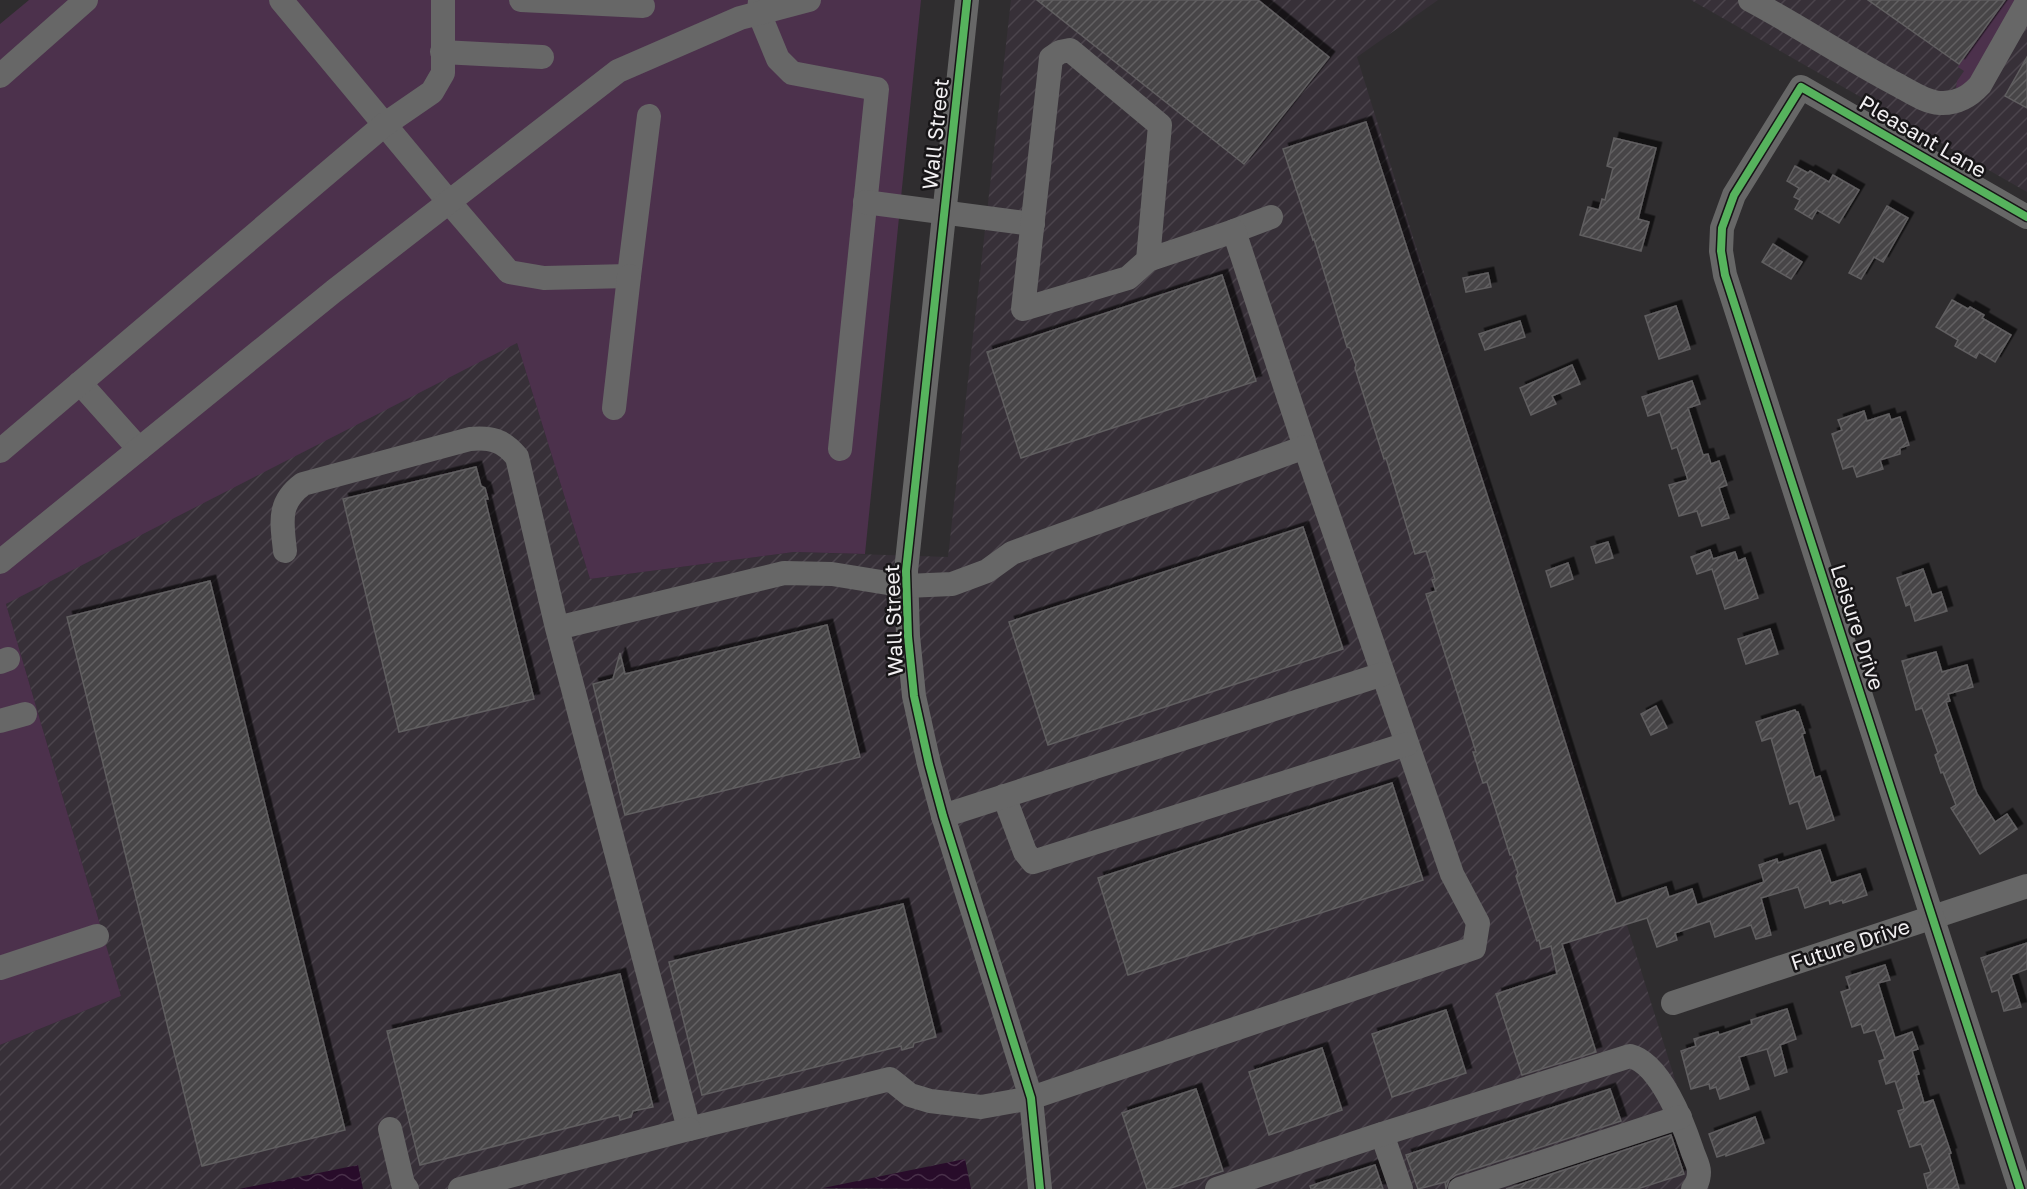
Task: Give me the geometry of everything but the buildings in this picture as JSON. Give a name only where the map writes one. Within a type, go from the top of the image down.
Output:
[{"type":"street","points":[[0,76],[86,0]]},
{"type":"street","points":[[281,0],[509,272],[544,279],[629,276]]},
{"type":"street","points":[[0,452],[384,124],[432,92],[443,73],[442,0]]},
{"type":"street","points":[[521,0],[643,6]]},
{"type":"street","points":[[0,561],[334,291],[618,71],[740,18],[760,7],[809,0]]},
{"type":"street","name":"Wall Street","points":[[967,0],[906,571],[908,636],[914,696],[929,764],[1031,1098],[1040,1189]]},
{"type":"street","points":[[1750,0],[1921,98],[1939,103],[1961,100],[1980,85],[2027,2]]},
{"type":"street","points":[[760,7],[778,60],[792,73],[877,89],[840,449]]},
{"type":"street","points":[[1148,260],[1160,125],[1070,50],[1060,52],[1051,58],[1023,309],[1128,278],[1148,260],[1271,217]]},
{"type":"street","points":[[442,52],[542,57]]},
{"type":"street","name":"Pleasant Lane","points":[[1801,87],[2027,217]]},
{"type":"street","name":"Leisure Drive","points":[[1801,87],[1734,195],[1722,228],[1725,275],[2020,1189]]},
{"type":"street","points":[[614,408],[649,116]]},
{"type":"street","points":[[865,202],[1033,224]]},
{"type":"street","points":[[460,1189],[890,1079],[910,1095],[930,1101],[981,1107],[1031,1098],[1474,948],[1478,923],[1452,874],[1305,447],[1234,231]]},
{"type":"street","points":[[80,383],[139,449]]},
{"type":"street","points":[[285,551],[283,507],[288,498],[303,484],[470,439],[497,440],[508,446],[517,457],[557,628],[689,1129]]},
{"type":"street","points":[[557,628],[784,573],[831,574],[906,586],[952,584],[987,571],[1012,553],[1305,447]]},
{"type":"street","points":[[943,816],[1383,674]]},
{"type":"street","points":[[0,722],[25,714]]},
{"type":"street","points":[[1004,796],[1025,852],[1033,862],[1407,744]]},
{"type":"street","name":"Future Drive","points":[[1673,1003],[2027,886]]},
{"type":"street","points":[[0,968],[97,936]]},
{"type":"street","points":[[1217,1189],[1630,1056],[1640,1058],[1650,1069],[1668,1094],[1680,1117],[1699,1171],[1697,1183],[1693,1189]]},
{"type":"street","points":[[1460,1189],[1680,1117]]},
{"type":"street","points":[[390,1130],[403,1184],[407,1189]]},
{"type":"street","points":[[1382,1134],[1401,1189]]},
{"type":"shaded area","points":[[29,0],[921,0],[865,554],[794,552],[590,579],[517,343],[6,604],[121,996],[0,1045],[0,24]]},
{"type":"shaded area","points":[[1011,0],[1438,0],[1357,57],[1709,1189],[0,1189],[0,1045],[121,996],[6,604],[439,261],[517,343],[590,579],[794,552],[948,557]]},
{"type":"shaded area","points":[[1691,0],[2027,0],[2027,192]]},
{"type":"shaded area","points":[[2005,0],[2018,0],[1970,81],[1956,88],[1957,81],[1964,71],[1958,67],[1959,65]]},
{"type":"water","points":[[965,1159],[971,1189],[823,1188]]},
{"type":"water","points":[[358,1165],[363,1189],[239,1189]]},
{"type":"cycle path","points":[[967,0],[906,571],[908,636],[914,696],[929,764],[1031,1098],[1040,1189]]},
{"type":"cycle path","points":[[2020,1189],[1725,275],[1721,251],[1722,228],[1734,195],[1801,87],[2027,217]]}]
